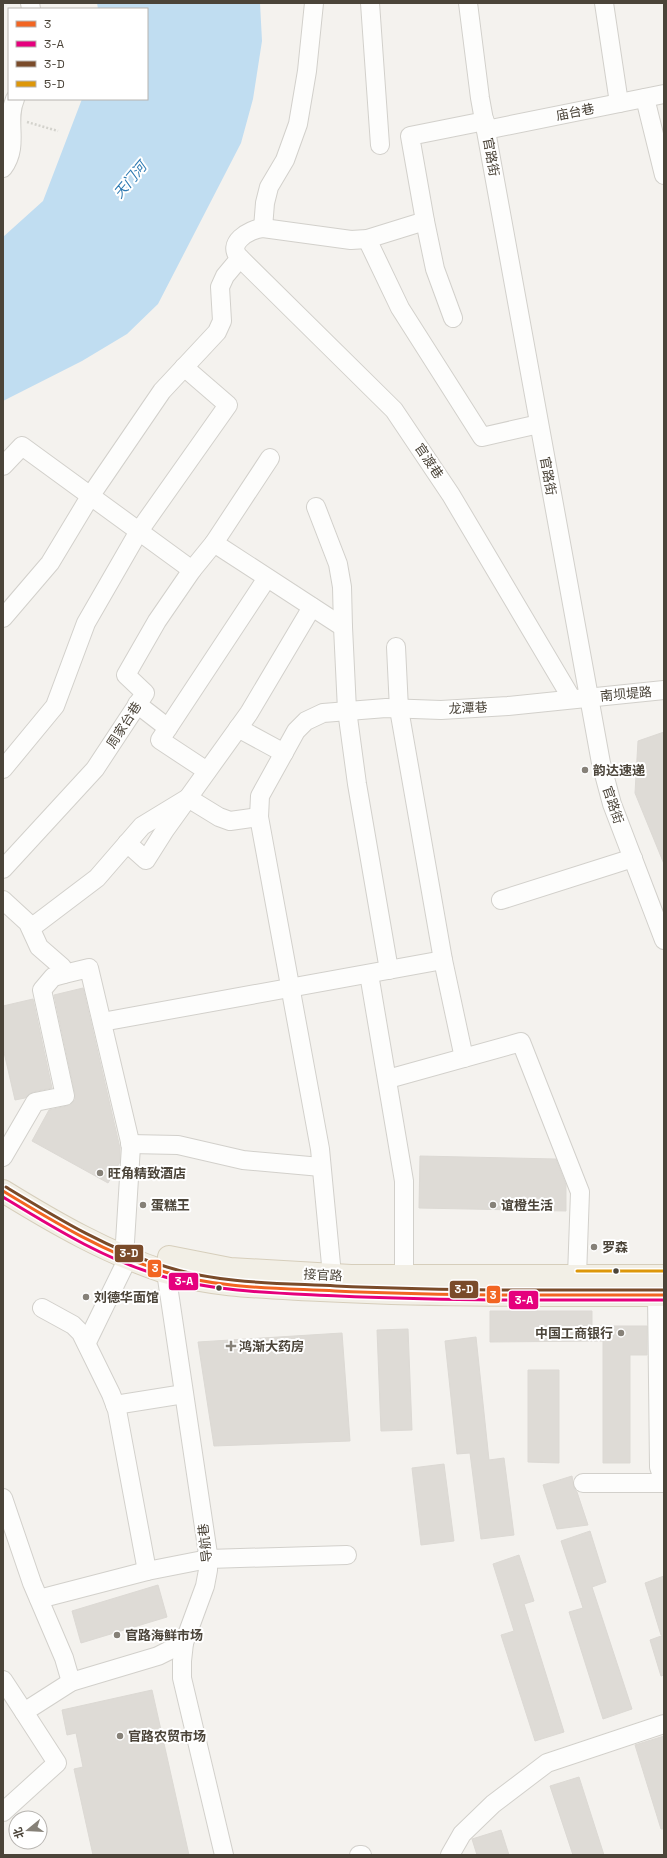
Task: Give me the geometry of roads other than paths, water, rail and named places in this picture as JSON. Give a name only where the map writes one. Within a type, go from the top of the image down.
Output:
[{"type":"main road","name":"接官路","points":[[3,1177],[166,1272],[220,1284],[360,1292],[662,1289]]},
{"type":"main road","name":"接官路","points":[[3,1191],[57,1224],[126,1250],[158,1254],[230,1269],[332,1275],[577,1276],[662,1289]]},
{"type":"street","points":[[263,228],[265,203],[269,187],[285,160],[298,124],[314,3]]},
{"type":"street","points":[[370,3],[380,146]]},
{"type":"street","name":"官路街","points":[[468,3],[486,126],[539,424],[580,698],[605,782],[664,940]]},
{"type":"street","points":[[604,3],[619,103]]},
{"type":"street","name":"庙台巷","points":[[425,221],[410,136],[486,126],[664,94]]},
{"type":"street","points":[[645,98],[664,175]]},
{"type":"street","points":[[3,168],[10,156],[13,146],[12,109],[15,100]]},
{"type":"street","points":[[3,618],[50,563],[91,495],[162,391],[217,332],[222,321],[220,287],[225,276],[240,258],[237,255],[236,249],[237,244],[244,234],[263,228],[351,240],[367,239],[425,221],[435,269],[453,318]]},
{"type":"street","points":[[367,239],[400,308],[482,437],[539,424]]},
{"type":"street","name":"官渡巷","points":[[240,258],[394,410],[451,495],[580,698]]},
{"type":"street","points":[[3,769],[55,706],[86,623],[139,531],[228,405],[184,367]]},
{"type":"street","points":[[3,466],[22,446],[192,570],[214,543],[270,458]]},
{"type":"street","points":[[316,507],[338,564],[342,587],[347,710],[357,784],[389,970]]},
{"type":"street","points":[[214,543],[343,627]]},
{"type":"street","name":"周家台巷","points":[[3,869],[95,769],[138,704],[144,693],[126,675],[157,621],[192,570]]},
{"type":"street","points":[[207,771],[160,740],[267,578]]},
{"type":"street","points":[[127,843],[146,860],[165,830],[249,713],[312,607]]},
{"type":"street","points":[[396,648],[399,709],[443,960],[464,1058]]},
{"type":"street","name":"南坝堤路","points":[[580,698],[664,690]]},
{"type":"street","name":"龙潭巷","points":[[332,1275],[320,1148],[259,817],[260,796],[296,731],[306,721],[323,713],[347,710],[440,710],[508,706],[580,698]]},
{"type":"street","points":[[138,704],[168,728]]},
{"type":"street","points":[[238,728],[284,753]]},
{"type":"street","points":[[188,798],[219,817],[230,821],[259,817]]},
{"type":"street","points":[[31,928],[97,878],[142,826],[151,819],[188,798]]},
{"type":"street","points":[[501,900],[633,858]]},
{"type":"street","points":[[3,900],[25,919],[31,928],[38,947],[62,967],[64,974]]},
{"type":"street","points":[[102,1022],[443,960]]},
{"type":"street","points":[[3,1157],[36,1102],[65,1096],[42,990],[53,976],[89,968],[130,1144],[126,1250],[87,1342]]},
{"type":"street","points":[[369,974],[388,1079],[404,1181],[404,1276]]},
{"type":"street","points":[[388,1079],[521,1042],[580,1192],[577,1276]]},
{"type":"street","points":[[130,1144],[178,1145],[243,1160],[322,1167]]},
{"type":"street","name":"导航巷","points":[[166,1272],[208,1559],[208,1570],[201,1599],[184,1643],[182,1678],[224,1855]]},
{"type":"street","points":[[583,1483],[664,1482],[659,1468],[662,1289]]},
{"type":"street","points":[[42,1308],[73,1325],[81,1332],[87,1342],[115,1405],[120,1424],[147,1571]]},
{"type":"street","points":[[115,1405],[184,1394]]},
{"type":"street","points":[[3,1498],[39,1599],[64,1658],[71,1682]]},
{"type":"street","points":[[39,1599],[147,1571],[208,1559],[347,1555]]},
{"type":"street","points":[[24,1712],[71,1682],[158,1656],[184,1643]]},
{"type":"street","points":[[3,1680],[57,1763],[3,1812]]},
{"type":"street","points":[[450,1855],[462,1834],[493,1804],[547,1763],[664,1724]]},
{"type":"water","name":"天门河","points":[[97,3],[260,3],[262,41],[253,99],[241,143],[158,304],[127,334],[82,361],[3,401],[3,237],[43,201],[82,100],[148,100],[148,8],[98,8]]},
{"type":"place","name":"韵达速递","points":[[585,770]]},
{"type":"place","name":"旺角精致酒店","points":[[100,1173]]},
{"type":"place","name":"蛋糕王","points":[[143,1205]]},
{"type":"place","name":"谊橙生活","points":[[493,1205]]},
{"type":"place","name":"罗森","points":[[594,1247]]},
{"type":"place","name":"刘德华面馆","points":[[86,1297]]},
{"type":"place","name":"中国工商银行","points":[[621,1333]]},
{"type":"place","name":"鸿渐大药房","points":[[231,1346]]},
{"type":"place","name":"官路海鲜市场","points":[[117,1635]]},
{"type":"place","name":"官路农贸市场","points":[[120,1736]]}]
